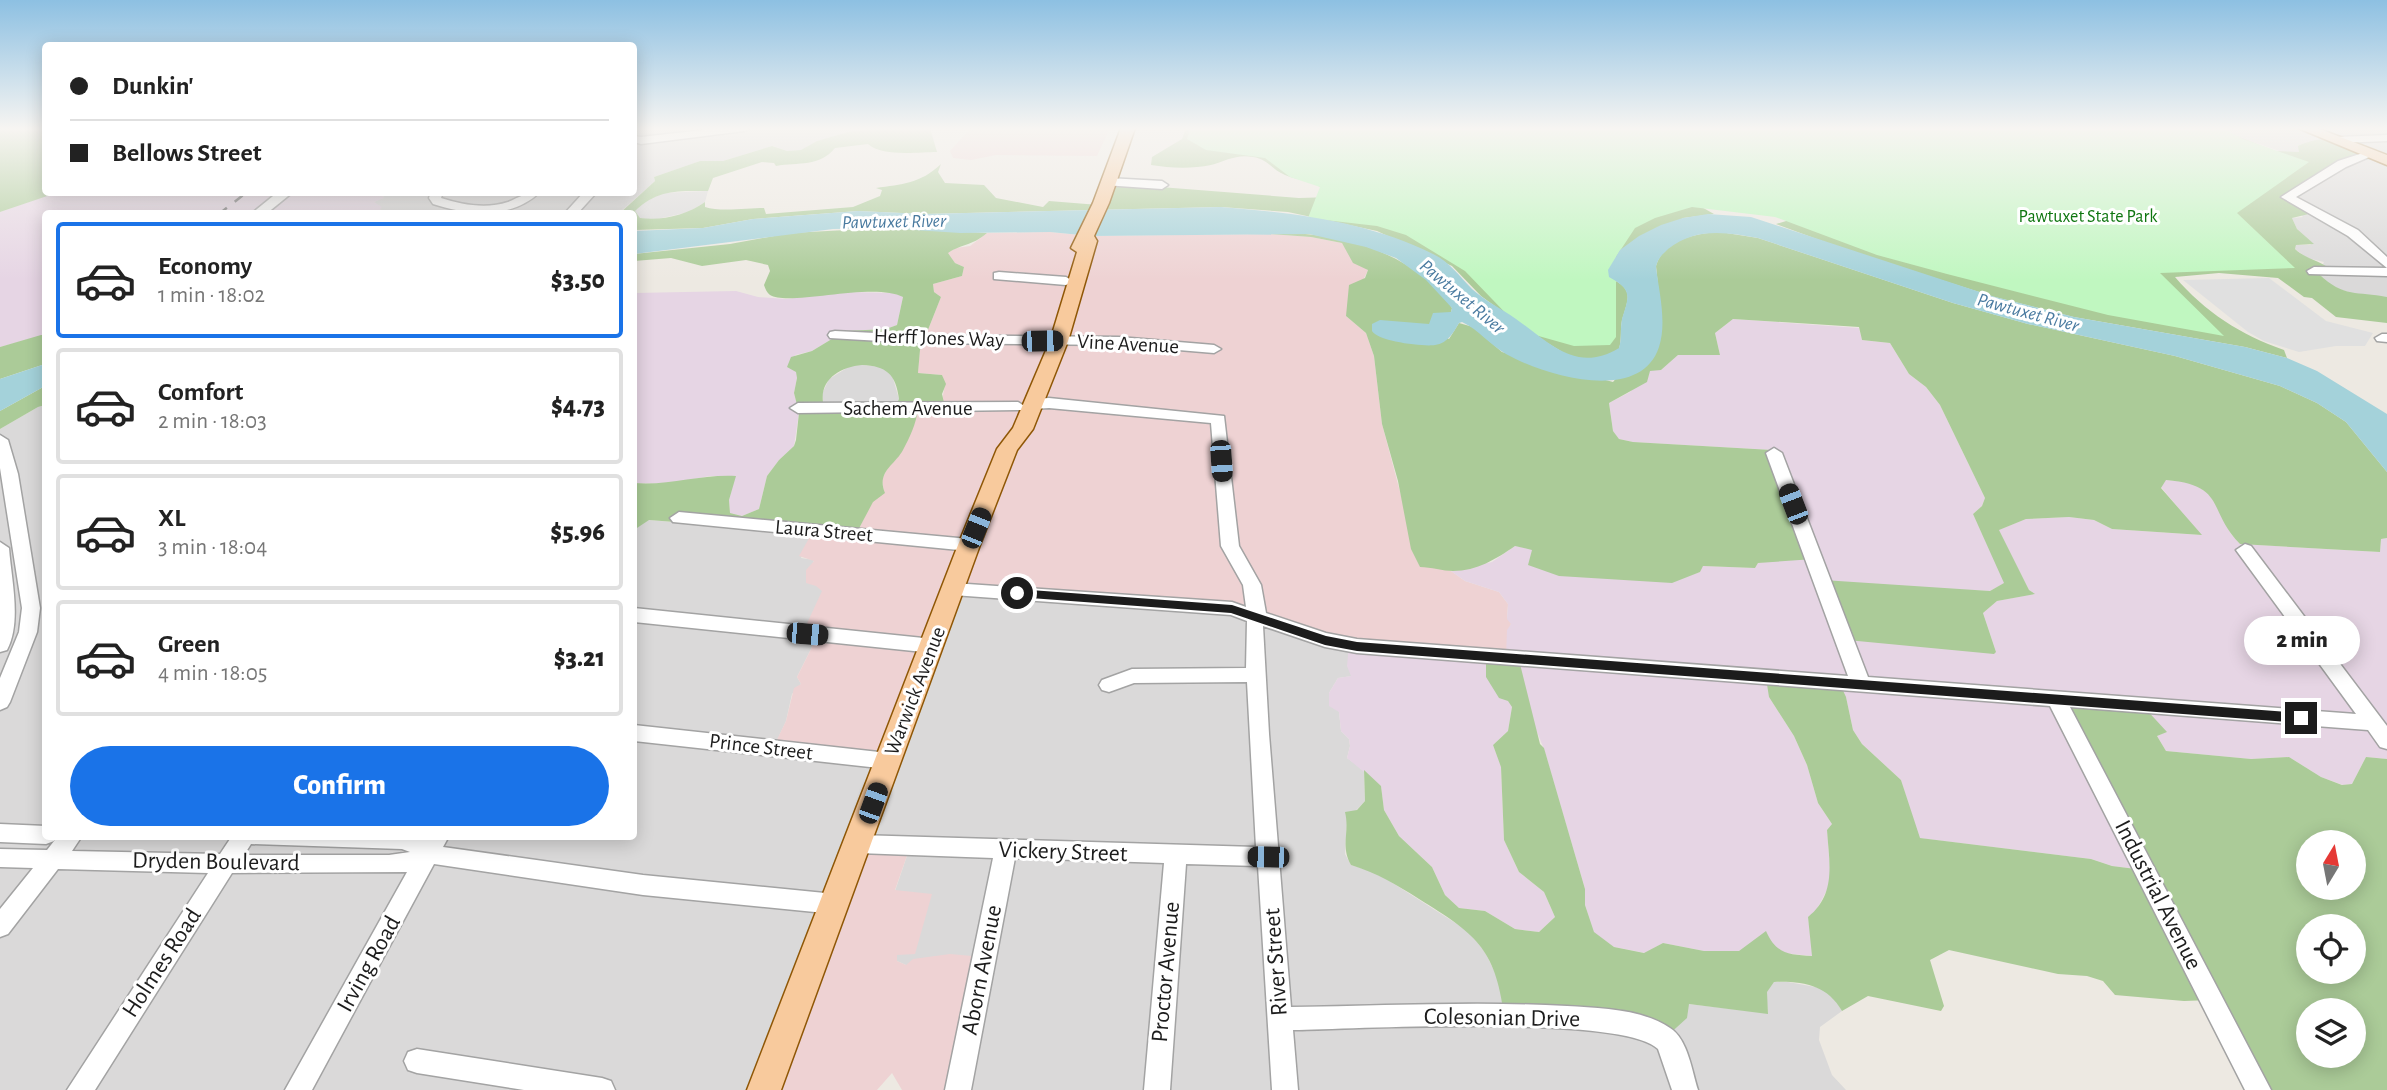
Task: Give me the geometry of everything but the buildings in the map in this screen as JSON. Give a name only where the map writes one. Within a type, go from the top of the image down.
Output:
[{"type":"main road","points":[[1087,237],[1110,179]]},
{"type":"main road","name":"Warwick Avenue","points":[[764,1090],[969,545],[1007,449],[1023,429],[1025,405],[1050,341],[1089,241],[1087,237],[1083,240],[1066,281],[1050,341]]},
{"type":"street","points":[[2317,179],[2287,197],[2353,233],[2387,264]]},
{"type":"street","points":[[1108,183],[1162,186]]},
{"type":"street","points":[[262,210],[282,196]]},
{"type":"street","points":[[436,196],[437,201],[444,204],[481,209],[508,206],[528,196]]},
{"type":"street","points":[[574,210],[587,196]]},
{"type":"street","points":[[2314,271],[2387,272]]},
{"type":"street","points":[[999,276],[1066,281]]},
{"type":"street","name":"Herff Jones Way","points":[[835,335],[1050,341]]},
{"type":"street","name":"Vine Avenue","points":[[1050,341],[1119,341],[1214,349]]},
{"type":"street","name":"Sachem Avenue","points":[[798,408],[1025,405],[1049,402],[1218,419]]},
{"type":"street","name":"River Street","points":[[1218,419],[1230,546],[1252,585],[1255,675],[1285,1090]]},
{"type":"street","points":[[0,440],[10,474],[31,608],[24,642],[0,702]]},
{"type":"street","points":[[1774,453],[1861,685]]},
{"type":"street","name":"Laura Street","points":[[678,518],[969,545]]},
{"type":"street","points":[[2245,550],[2387,741]]},
{"type":"street","points":[[22,556],[1,556],[5,614],[0,646],[24,642]]},
{"type":"street","points":[[953,589],[1232,609],[1255,620],[1357,646],[2374,723]]},
{"type":"street","points":[[637,615],[933,646]]},
{"type":"street","points":[[1109,685],[1132,676],[1255,675]]},
{"type":"street","name":"Industrial Avenue","points":[[2057,701],[2258,1090]]},
{"type":"street","name":"Prince Street","points":[[637,733],[888,761]]},
{"type":"street","points":[[0,833],[42,835]]},
{"type":"street","points":[[0,927],[68,840]]},
{"type":"street","name":"Holmes Road","points":[[80,1090],[242,840]]},
{"type":"street","name":"Dryden Boulevard","points":[[402,840],[419,846],[434,845],[643,885],[835,904]]},
{"type":"street","name":"Vickery Street","points":[[858,844],[1268,857]]},
{"type":"street","name":"Dryden Boulevard","points":[[0,859],[227,864],[389,863],[409,862],[434,845]]},
{"type":"street","name":"Irving Road","points":[[298,1090],[434,845]]},
{"type":"street","name":"Aborn Avenue","points":[[958,1090],[1006,850]]},
{"type":"street","name":"Proctor Avenue","points":[[1157,1090],[1176,855]]},
{"type":"street","name":"Colesonian Drive","points":[[1280,1019],[1406,1016],[1558,1018],[1619,1023],[1662,1035],[1671,1046],[1685,1090]]},
{"type":"street","points":[[417,1061],[603,1090]]},
{"type":"shaded area","points":[[637,179],[655,181],[622,210],[381,210],[374,202],[384,197],[637,196]]},
{"type":"shaded area","points":[[2292,179],[2387,179],[2387,297],[2356,295],[2331,286],[2319,274],[2324,262],[2307,258],[2295,249],[2296,245],[2311,245],[2297,229],[2292,218],[2303,217],[2286,197]]},
{"type":"shaded area","points":[[708,191],[705,202],[689,212],[653,220],[640,218],[635,210],[649,198],[661,193]]},
{"type":"shaded area","points":[[45,196],[384,198],[374,202],[382,207],[381,210],[42,210],[42,336],[0,347],[0,212]]},
{"type":"shaded area","points":[[1050,232],[1091,236],[1270,234],[1311,237],[1342,243],[1353,259],[1368,270],[1346,316],[1366,333],[1374,356],[1382,424],[1420,567],[1437,567],[1451,571],[1465,581],[1499,592],[1508,604],[1507,618],[1511,623],[1506,657],[1349,645],[1256,610],[959,588],[888,761],[772,750],[786,721],[794,688],[801,684],[797,677],[818,635],[803,632],[822,591],[806,583],[806,570],[814,561],[799,556],[812,533],[855,536],[873,501],[884,493],[882,479],[891,462],[896,459],[918,409],[942,401],[945,384],[942,375],[918,373],[920,350],[941,297],[934,292],[933,284],[962,276],[964,267],[955,263],[947,253],[956,248],[970,246],[987,233]]},
{"type":"shaded area","points":[[2269,278],[2326,321],[2373,333],[2365,346],[2336,346],[2299,352],[2264,341],[2248,332],[2183,280]]},
{"type":"shaded area","points":[[736,291],[758,297],[786,299],[845,292],[895,293],[903,297],[897,325],[886,329],[845,331],[812,351],[795,355],[797,378],[794,393],[799,413],[794,446],[767,476],[759,509],[742,516],[730,513],[729,500],[735,476],[710,476],[668,484],[637,483],[637,293]]},
{"type":"shaded area","points":[[1733,319],[1859,328],[1862,340],[1890,343],[1909,374],[1926,387],[1940,405],[1985,498],[1982,506],[1973,514],[2005,583],[1990,591],[1879,586],[1996,652],[1983,613],[1997,601],[2034,594],[2029,590],[1998,530],[2026,519],[2069,517],[2094,520],[2112,529],[2201,535],[2161,487],[2165,480],[2190,482],[2213,496],[2231,534],[2240,544],[2380,552],[2381,539],[2387,538],[2387,759],[2366,757],[2352,784],[2343,785],[2321,777],[2289,757],[2251,759],[2166,751],[2157,736],[2166,732],[2144,707],[2145,870],[2112,866],[2091,859],[1919,838],[1901,780],[1862,744],[1853,730],[1846,697],[1769,697],[1794,736],[1807,765],[1818,803],[1832,824],[1827,830],[1831,882],[1816,911],[1808,917],[1813,956],[1782,953],[1772,944],[1739,951],[1704,951],[1663,943],[1645,953],[1614,947],[1594,933],[1585,905],[1585,889],[1544,749],[1506,657],[1507,630],[1511,624],[1507,619],[1508,604],[1499,592],[1465,581],[1451,571],[1492,562],[1515,546],[1681,578],[1700,572],[1702,566],[1755,568],[1758,563],[1781,559],[1813,559],[1772,450],[1633,442],[1619,439],[1613,431],[1609,403],[1630,392],[1650,370],[1661,370],[1678,355],[1720,355],[1715,333]]},
{"type":"shaded area","points":[[850,366],[883,367],[892,375],[899,399],[895,407],[824,407],[822,394],[829,379]]},
{"type":"shaded area","points":[[42,406],[42,840],[637,840],[637,528],[648,520],[812,533],[801,558],[814,560],[808,578],[823,591],[818,635],[797,677],[801,684],[792,694],[786,721],[773,749],[954,589],[1256,610],[1349,645],[1352,676],[1338,678],[1329,693],[1339,712],[1341,731],[1349,739],[1347,758],[1364,770],[1365,801],[1347,820],[1345,854],[1351,865],[1377,873],[1468,931],[1485,952],[1500,983],[1504,1015],[1688,1004],[1768,1013],[1766,992],[1774,982],[1821,988],[1834,997],[1842,1011],[1820,1027],[1819,1040],[1832,1075],[1846,1090],[959,1090],[906,965],[897,961],[895,891],[910,847],[766,1090],[0,1090],[0,429]]},
{"type":"shaded area","points":[[1349,645],[1486,657],[1512,707],[1508,731],[1493,745],[1501,766],[1504,840],[1519,872],[1544,892],[1555,917],[1539,932],[1515,929],[1485,911],[1459,908],[1445,895],[1432,867],[1399,836],[1384,810],[1381,786],[1347,758],[1349,739],[1341,731],[1339,712],[1329,706],[1329,693],[1338,678],[1351,676],[1347,666]]},
{"type":"shaded area","points":[[860,843],[910,847],[895,890],[932,894],[915,954],[897,955],[897,961],[906,965],[913,959],[950,954],[983,957],[959,1090],[902,1090],[892,1073],[877,1090],[766,1090]]},
{"type":"green space","points":[[0,179],[42,179],[42,196],[47,196],[0,212]]},
{"type":"green space","name":"Pawtuxet State Park","points":[[654,179],[713,179],[708,191],[668,193],[652,199],[636,210],[623,210]]},
{"type":"green space","name":"Pawtuxet State Park","points":[[918,179],[942,179],[945,183],[984,185],[996,198],[1043,207],[1049,201],[1099,205],[1109,183],[1299,198],[1332,197],[1313,183],[1299,179],[2319,179],[2289,195],[2317,212],[2292,218],[2297,229],[2314,244],[2296,245],[2295,249],[2329,268],[2334,273],[2319,274],[2336,287],[2387,297],[2387,323],[2336,317],[2312,298],[2304,297],[2278,278],[2219,273],[2175,277],[2211,312],[2239,330],[2284,350],[2287,358],[2245,347],[2074,317],[1995,297],[1849,251],[1776,224],[1796,218],[1698,205],[1714,214],[1683,218],[1609,277],[1623,286],[1628,294],[1621,323],[1619,349],[1605,357],[1586,359],[1569,356],[1536,336],[1481,296],[1452,266],[1377,231],[1288,212],[1221,207],[924,214],[858,211],[753,219],[703,228],[637,230],[637,214],[640,218],[665,218],[682,214],[705,202],[705,207],[718,209],[764,208],[766,214],[853,207],[880,196],[882,190],[876,188]]},
{"type":"green space","name":"Pawtuxet State Park","points":[[1296,179],[2285,179],[2237,213],[2295,268],[2160,273],[2224,336],[2108,315],[1947,274],[1877,255],[1775,217],[1692,207],[1655,218],[1635,228],[1616,257],[1616,337],[1610,345],[1574,346],[1535,335],[1518,326],[1465,271],[1406,235],[1377,226],[1308,218],[1320,187]]},
{"type":"green space","points":[[884,228],[987,233],[948,253],[955,263],[964,267],[962,276],[933,284],[934,292],[941,297],[920,350],[918,373],[942,375],[946,384],[942,394],[945,407],[918,409],[906,445],[885,474],[885,493],[873,502],[855,536],[649,520],[637,528],[637,483],[736,476],[729,500],[730,513],[742,516],[759,509],[767,476],[794,446],[796,440],[799,413],[794,393],[797,378],[796,372],[787,367],[791,357],[812,351],[845,331],[886,329],[897,325],[903,297],[889,293],[853,292],[780,298],[770,295],[764,286],[770,271],[768,265],[746,260],[702,266],[671,258],[637,261],[637,254],[730,244],[790,233]],"holes":[[[853,366],[877,367],[888,373],[895,383],[899,399],[895,407],[824,407],[824,390],[838,372]]]},
{"type":"green space","points":[[1720,232],[1758,238],[1953,303],[2028,324],[2175,356],[2280,386],[2317,403],[2346,422],[2387,472],[2387,538],[2381,539],[2380,552],[2240,544],[2208,494],[2199,487],[2166,480],[2161,488],[2202,535],[2112,529],[2094,520],[2069,517],[2026,519],[1999,530],[2029,590],[2035,594],[1997,601],[1983,613],[1996,652],[1994,654],[1847,640],[1823,580],[1990,591],[2004,583],[1973,514],[1982,506],[1985,498],[1940,405],[1926,387],[1909,374],[1890,343],[1862,340],[1859,327],[1733,319],[1715,333],[1720,355],[1678,355],[1661,370],[1650,371],[1647,382],[1609,403],[1613,431],[1619,439],[1633,442],[1772,450],[1814,559],[1758,563],[1755,568],[1703,566],[1700,572],[1672,583],[1559,576],[1528,565],[1532,550],[1515,546],[1493,560],[1470,569],[1453,571],[1420,567],[1411,549],[1398,481],[1382,424],[1374,356],[1366,333],[1346,316],[1349,285],[1365,278],[1368,270],[1353,263],[1342,243],[1311,237],[1270,234],[1320,236],[1371,248],[1417,272],[1452,308],[1451,312],[1430,324],[1421,324],[1449,339],[1459,323],[1473,327],[1502,352],[1613,382],[1662,324],[1656,266],[1660,257],[1673,244],[1691,236]]},
{"type":"green space","points":[[42,335],[42,365],[0,379],[0,347]]},
{"type":"green space","points":[[42,388],[42,406],[0,429],[0,411]]},
{"type":"green space","points":[[1486,657],[1519,660],[1540,744],[1544,748],[1585,889],[1585,905],[1594,932],[1614,947],[1644,953],[1663,943],[1704,951],[1739,951],[1766,931],[1774,944],[1784,952],[1812,956],[1808,917],[1817,908],[1827,888],[1830,866],[1827,830],[1832,824],[1818,803],[1807,765],[1794,736],[1769,697],[1766,678],[1839,682],[1846,697],[1853,730],[1862,744],[1901,780],[1920,838],[2091,859],[2112,866],[2144,870],[2057,700],[2144,707],[2167,732],[2157,736],[2166,751],[2251,759],[2289,757],[2321,777],[2342,785],[2352,784],[2366,757],[2387,759],[2387,1090],[2258,1090],[2210,1000],[2184,1001],[2115,995],[2103,981],[2087,976],[2058,974],[1949,950],[1930,960],[1944,1006],[1941,1011],[1868,996],[1842,1011],[1829,995],[1813,986],[1774,982],[1767,992],[1768,1014],[1689,1004],[1687,1018],[1666,1037],[1504,1015],[1495,973],[1488,958],[1468,933],[1395,884],[1351,865],[1346,852],[1345,812],[1357,810],[1365,801],[1364,770],[1381,786],[1384,810],[1399,836],[1432,867],[1445,895],[1459,908],[1485,911],[1515,929],[1539,932],[1555,917],[1544,892],[1519,872],[1504,840],[1501,767],[1493,745],[1508,731],[1512,707],[1508,701],[1499,698],[1486,677]]},
{"type":"water","name":"Pawtuxet River","points":[[1221,207],[1329,220],[1382,234],[1433,254],[1477,293],[1552,346],[1576,357],[1590,358],[1619,348],[1627,294],[1622,286],[1609,277],[1608,270],[1620,250],[1639,236],[1683,218],[1708,214],[1751,217],[1995,297],[2074,317],[2245,347],[2287,358],[2317,371],[2387,414],[2387,472],[2346,422],[2317,403],[2280,386],[2175,356],[2028,324],[1953,303],[1758,238],[1735,234],[1712,233],[1689,237],[1662,255],[1656,267],[1662,317],[1659,347],[1648,365],[1632,376],[1612,380],[1566,376],[1522,362],[1500,350],[1462,322],[1447,340],[1435,345],[1382,338],[1372,331],[1372,324],[1380,320],[1429,324],[1433,313],[1451,312],[1452,308],[1426,280],[1396,258],[1366,247],[1309,234],[1091,236],[1050,232],[960,233],[884,228],[833,229],[637,254],[637,231],[703,228],[753,219],[858,211],[924,214]]},
{"type":"water","points":[[42,365],[42,388],[0,411],[0,379]]},
{"type":"railway","points":[[224,210],[242,196]]},
{"type":"route","points":[[1017,593],[1232,609],[1325,640],[1357,646],[2301,718]]}]
